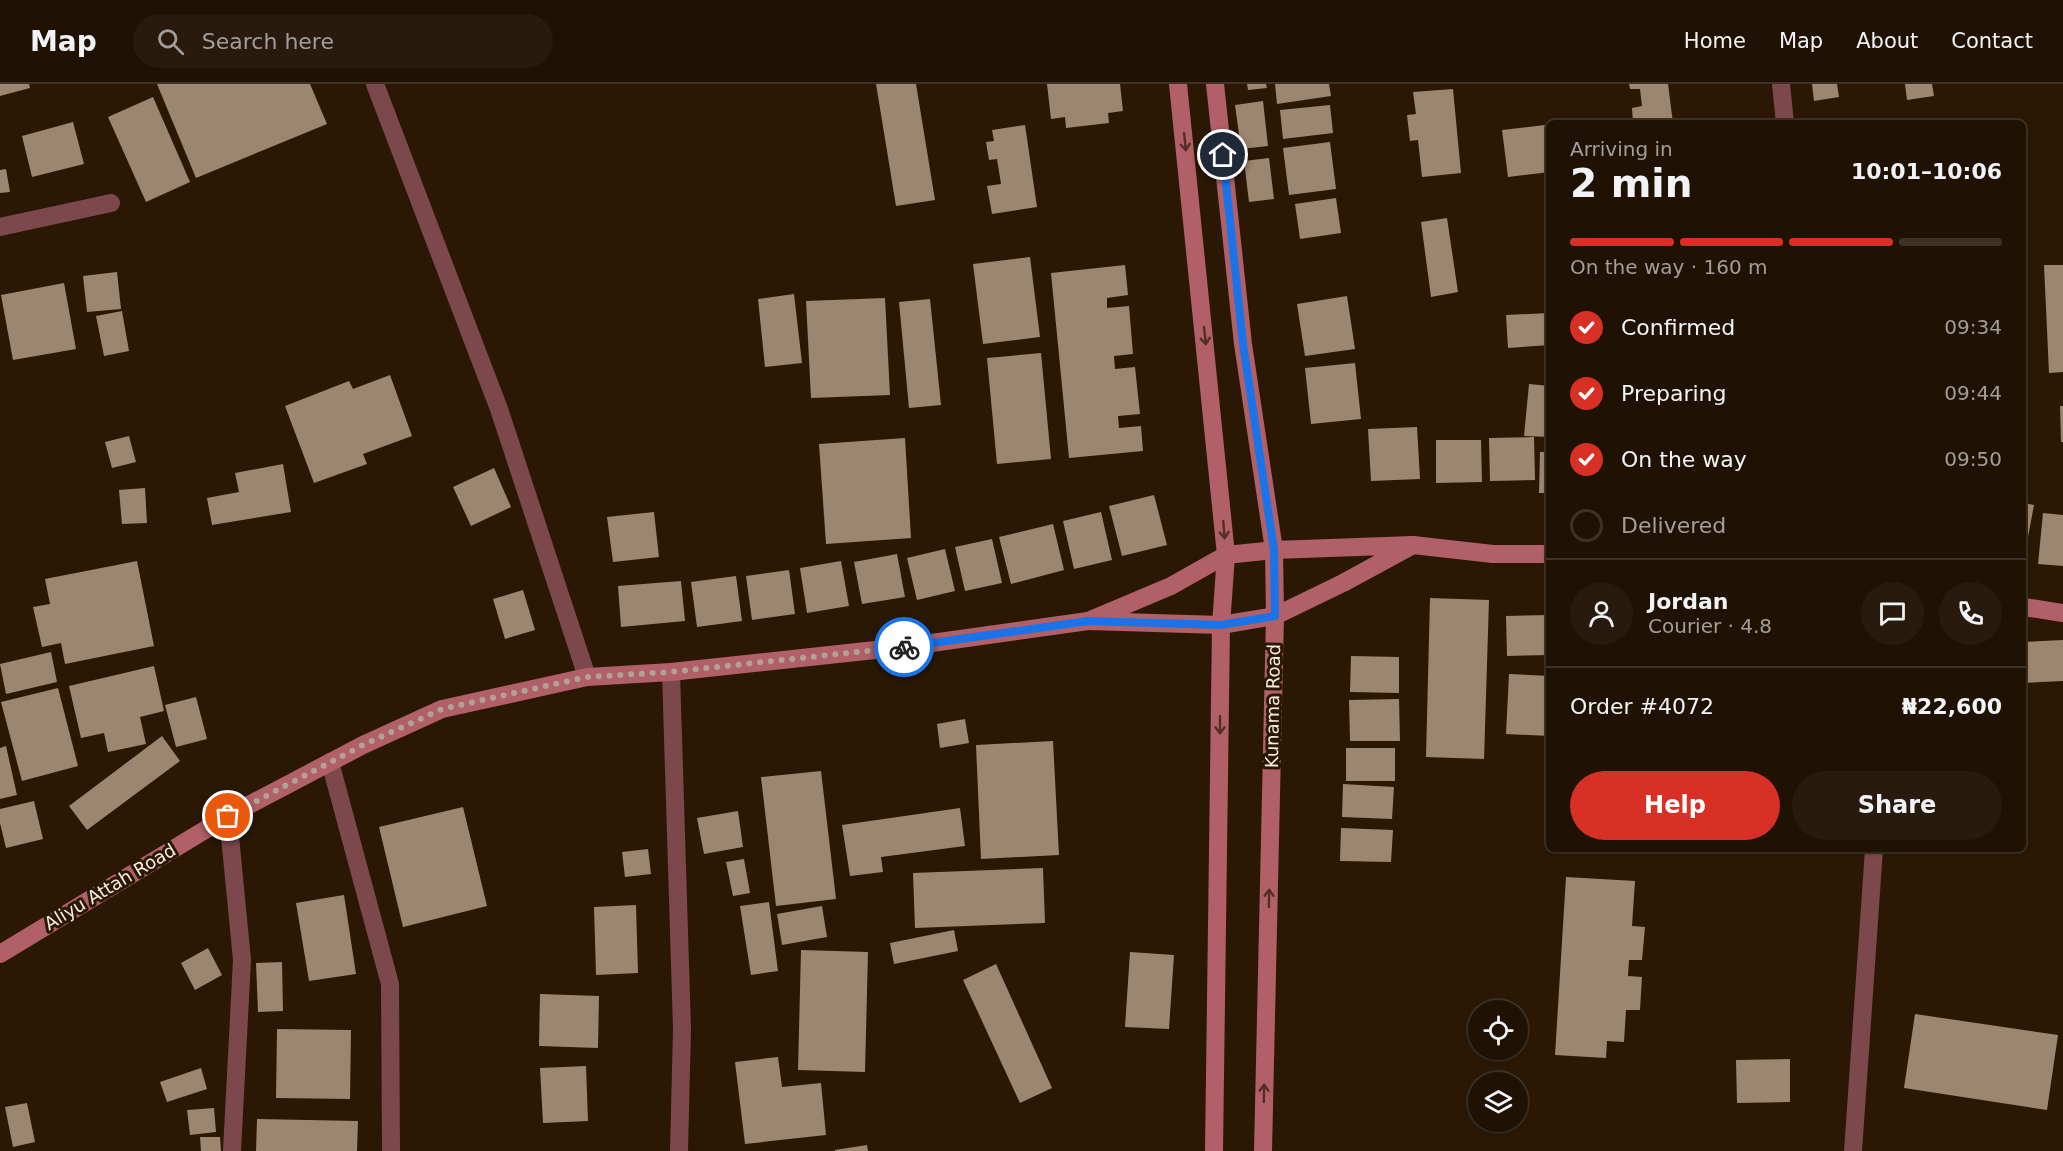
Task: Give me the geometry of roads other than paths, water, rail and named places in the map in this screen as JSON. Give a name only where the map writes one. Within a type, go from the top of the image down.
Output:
[{"type":"main road","points":[[1178,84],[1227,555],[1221,625],[1214,1151]]},
{"type":"main road","name":"Kunama Road","points":[[1215,84],[1243,344],[1274,550],[1275,616],[1263,1151]]},
{"type":"main road","name":"Aliyu Attah Road","points":[[1088,621],[1171,585],[1227,555],[1274,550],[1413,545],[1493,554],[1546,554]]},
{"type":"main road","name":"Aliyu Attah Road","points":[[0,954],[228,816],[330,762],[442,709],[587,677],[670,672],[903,647],[1088,621],[1221,625],[1275,616],[1413,545]]},
{"type":"main road","points":[[2026,607],[2063,612]]},
{"type":"street","points":[[375,84],[499,409],[587,677]]},
{"type":"street","points":[[1781,84],[1785,120]]},
{"type":"street","points":[[0,226],[111,203]]},
{"type":"street","points":[[670,672],[682,1029],[679,1151]]},
{"type":"street","points":[[330,762],[390,984],[392,1151]]},
{"type":"street","points":[[228,816],[242,960],[232,1151]]},
{"type":"street","points":[[1853,1151],[1874,852]]}]
